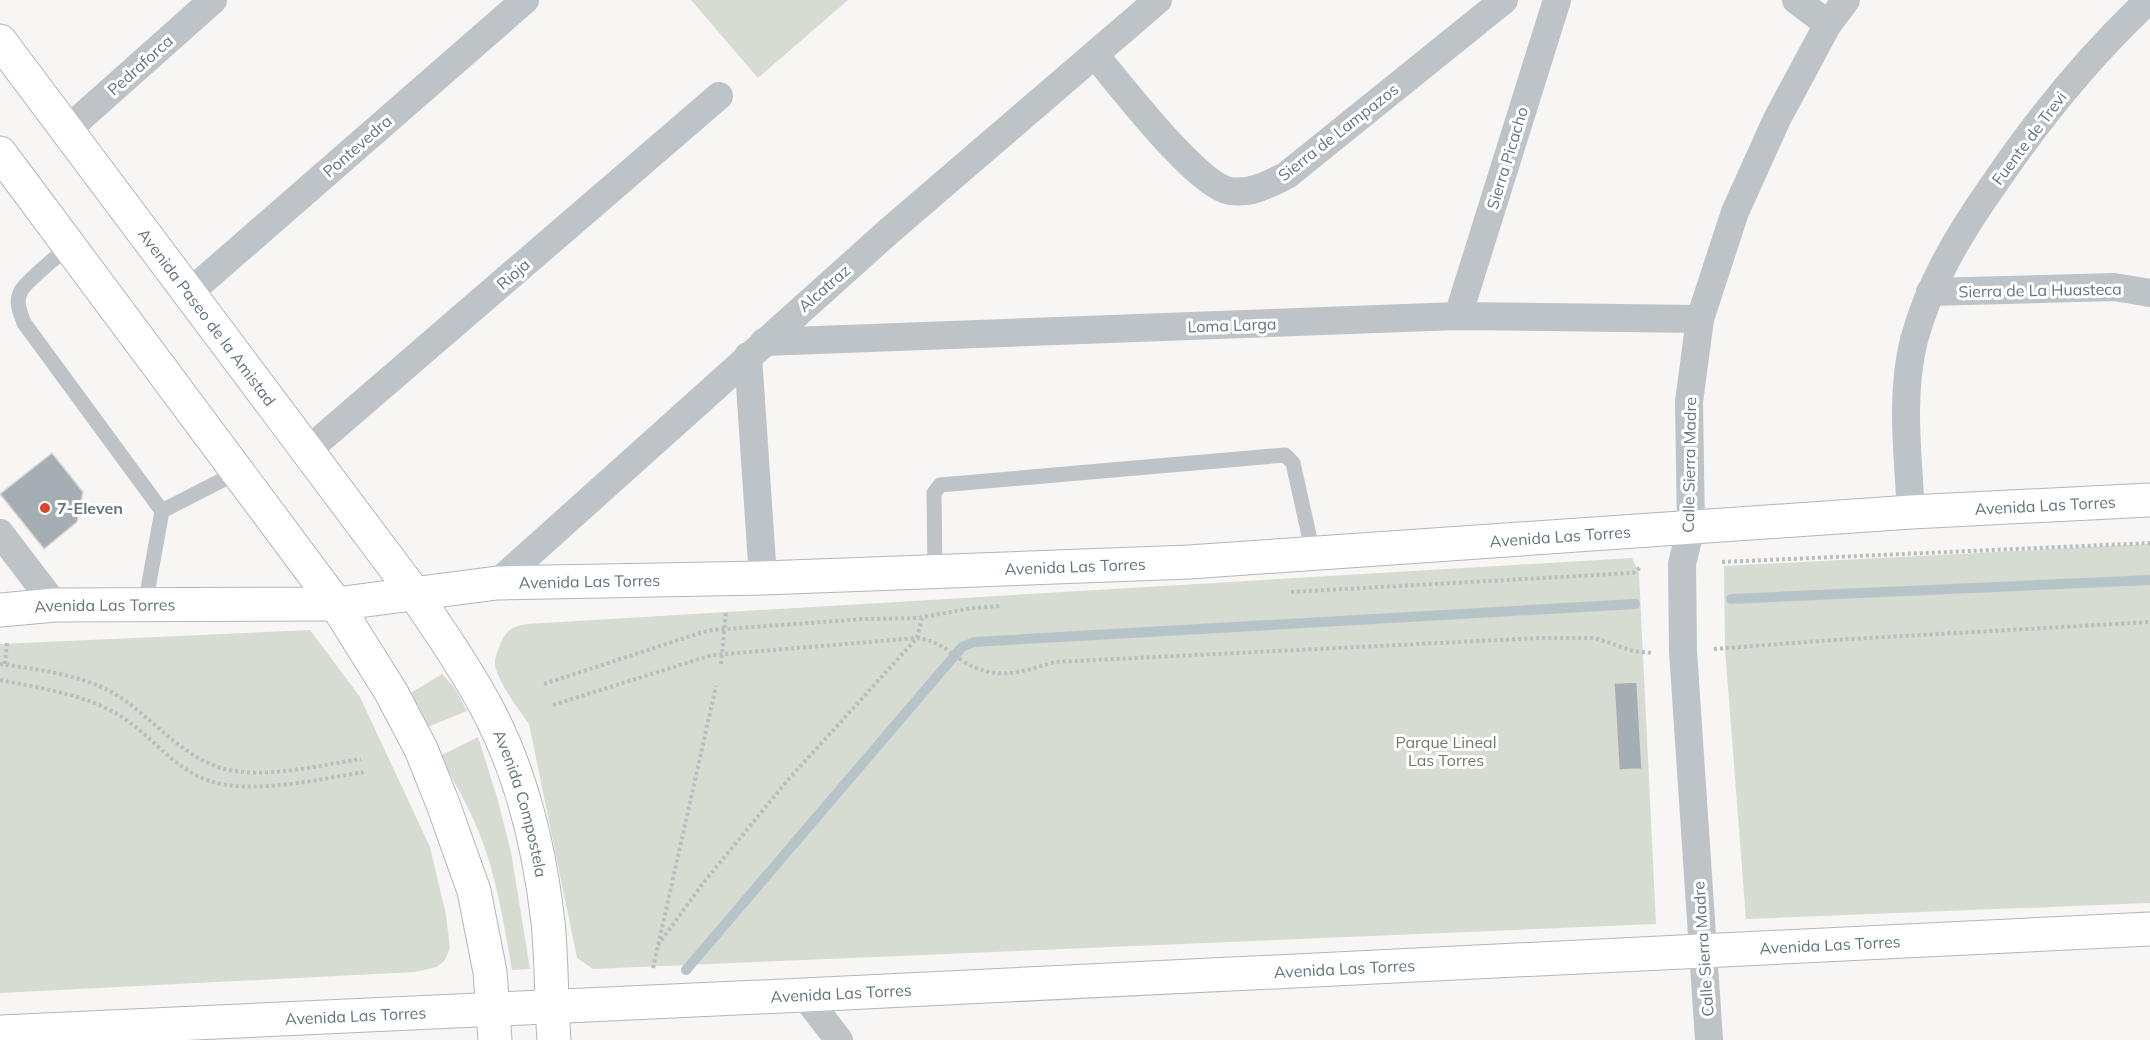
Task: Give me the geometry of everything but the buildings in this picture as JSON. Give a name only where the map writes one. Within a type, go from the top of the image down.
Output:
[{"type":"street","name":"Pedraforca","points":[[67,130],[213,0]]},
{"type":"street","name":"Pontevedra","points":[[189,293],[525,0]]},
{"type":"street","name":"Alcatraz","points":[[496,584],[888,232],[1158,0]]},
{"type":"street","name":"Sierra de Lampazos","points":[[1095,55],[1184,159],[1207,180],[1229,191],[1257,190],[1287,175],[1504,0]]},
{"type":"street","name":"Sierra Picacho","points":[[1458,316],[1557,0]]},
{"type":"street","points":[[1796,0],[1828,24]]},
{"type":"street","name":"Calle Sierra Madre","points":[[1709,1040],[1683,651],[1682,564],[1691,527],[1689,402],[1700,319],[1735,212],[1777,119],[1828,24],[1846,0]]},
{"type":"street","name":"Fuente de Trevi","points":[[1911,512],[1906,410],[1909,373],[1914,341],[1930,292],[1962,230],[2060,93],[2116,31],[2149,0]]},
{"type":"street","name":"Avenida Paseo de la Amistad","points":[[0,41],[414,593]]},
{"type":"street","name":"Rioja","points":[[307,451],[719,96]]},
{"type":"street","points":[[0,153],[336,604],[391,692],[421,749],[474,891],[486,944],[494,1025]]},
{"type":"street","name":"Sierra de La Huasteca","points":[[1930,292],[2114,287],[2150,293]]},
{"type":"street","name":"Loma Larga","points":[[756,349],[1458,316],[1700,319]]},
{"type":"street","points":[[756,349],[763,579]]},
{"type":"street","name":"Avenida Las Torres","points":[[0,610],[55,606],[336,604],[496,584],[763,579],[1189,562],[1911,512],[2150,500]]},
{"type":"street","points":[[0,533],[55,606]]},
{"type":"street","name":"Avenida Compostela","points":[[414,593],[468,674],[492,717],[512,765],[531,830],[543,890],[551,965],[554,1040]]},
{"type":"street","name":"Avenida Las Torres","points":[[0,1032],[494,1025],[552,1007],[2150,929]]},
{"type":"street","points":[[804,995],[839,1040]]},
{"type":"lane","points":[[69,246],[21,290],[19,311],[24,322],[162,512],[145,605]]},
{"type":"lane","points":[[936,572],[934,493],[940,485],[1286,455],[1293,463],[1313,553]]},
{"type":"lane","points":[[162,512],[238,472]]},
{"type":"path","points":[[1721,562],[2150,543]]},
{"type":"path","points":[[1291,592],[1633,573],[1642,566]]},
{"type":"path","points":[[720,664],[727,605]]},
{"type":"path","points":[[544,684],[700,633],[724,629],[863,619],[922,618],[974,608],[1001,606]]},
{"type":"path","points":[[658,945],[704,882],[787,781],[917,639],[922,618]]},
{"type":"path","points":[[1720,649],[2150,622]]},
{"type":"path","points":[[553,705],[682,663],[722,654],[917,639],[940,644],[974,668],[992,674],[1011,673],[1054,662],[1578,637],[1595,638],[1633,651],[1648,653]]},
{"type":"path","points":[[7,643],[3,664],[57,674],[103,687],[149,719],[195,756],[212,765],[247,772],[275,771],[361,759]]},
{"type":"path","points":[[0,680],[94,701],[127,721],[180,765],[210,782],[243,786],[288,784],[364,772]]},
{"type":"path","points":[[652,974],[716,686]]},
{"type":"green space","points":[[691,0],[848,0],[758,78]]},
{"type":"green space","points":[[2150,544],[2150,903],[1746,919],[1725,649],[1724,566]]},
{"type":"green space","name":"Parque Lineal Las Torres","points":[[1632,558],[1639,573],[1656,924],[593,969],[577,958],[529,724],[504,687],[495,665],[495,659],[505,634],[514,627],[527,624]]},
{"type":"green space","points":[[310,630],[360,697],[430,847],[446,915],[450,948],[445,960],[437,967],[415,972],[0,993],[0,644]]},
{"type":"green space","points":[[442,674],[454,687],[467,711],[428,727],[411,693]]},
{"type":"green space","points":[[478,737],[511,852],[530,969],[512,970],[499,902],[486,851],[471,814],[440,756]]},
{"type":"waterway","points":[[1731,599],[2150,580]]},
{"type":"waterway","points":[[686,970],[962,647],[974,642],[1635,604]]},
{"type":"place","name":"7-Eleven","points":[[45,508]]}]
